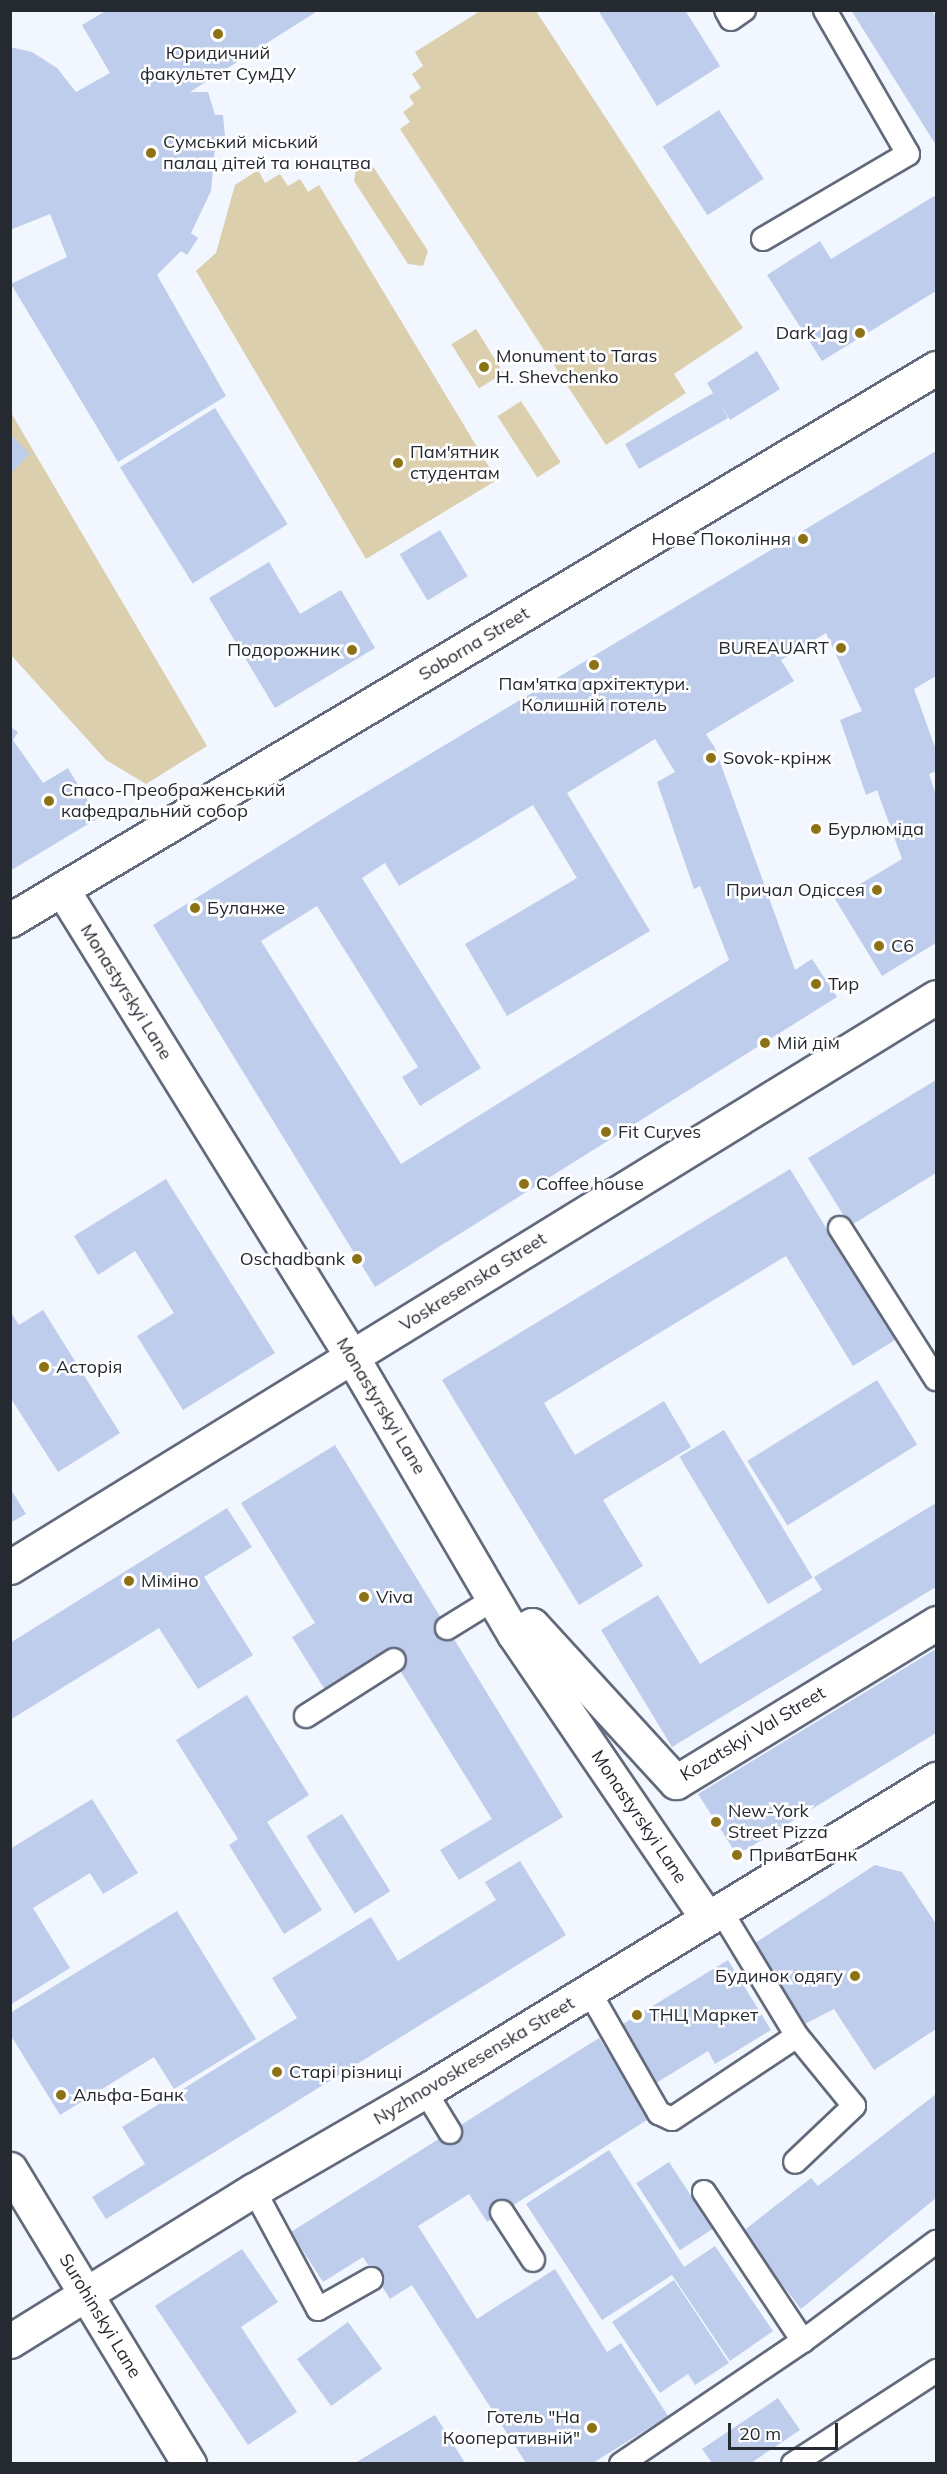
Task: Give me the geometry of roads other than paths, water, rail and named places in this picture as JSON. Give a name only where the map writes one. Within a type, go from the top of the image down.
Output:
[{"type":"street","name":"Soborna Street","points":[[10,920],[936,368]]},
{"type":"street","name":"Monastyrskyi Lane","points":[[62,889],[352,1357],[514,1634],[713,1913]]},
{"type":"street","name":"Voskresenska Street","points":[[10,1568],[936,997]]},
{"type":"street","name":"Kozatskyi Val Street","points":[[514,1634],[532,1625],[676,1782],[936,1623]]},
{"type":"street","name":"Nyzhnovoskresenska Street","points":[[10,2341],[87,2296],[254,2190],[425,2091],[713,1913],[936,1779]]},
{"type":"street","name":"Surohinskyi Lane","points":[[10,2169],[189,2463]]},
{"type":"lane","points":[[726,10],[731,19],[744,10]]},
{"type":"lane","points":[[763,239],[908,154],[825,10]]},
{"type":"lane","points":[[840,1228],[936,1379]]},
{"type":"lane","points":[[447,1628],[494,1599]]},
{"type":"lane","points":[[306,1716],[394,1660]]},
{"type":"lane","points":[[713,1913],[797,2036],[854,2106],[795,2162]]},
{"type":"lane","points":[[589,1991],[659,2113],[672,2119],[797,2036]]},
{"type":"lane","points":[[425,2091],[450,2132]]},
{"type":"lane","points":[[254,2190],[318,2309],[371,2279]]},
{"type":"lane","points":[[704,2192],[727,2231],[803,2341]]},
{"type":"lane","points":[[502,2212],[533,2260]]},
{"type":"lane","points":[[621,2463],[803,2341],[936,2242]]},
{"type":"lane","points":[[793,2463],[936,2371]]},
{"type":"place","name":"Юридичний факультет СумДУ","points":[[218,34]]},
{"type":"place","name":"Сумський міський палац дітей та юнацтва","points":[[151,153]]},
{"type":"place","name":"Dark Jag","points":[[860,333]]},
{"type":"place","name":"Monument to Taras H. Shevchenko","points":[[484,367]]},
{"type":"place","name":"Пам'ятник студентам","points":[[398,463]]},
{"type":"place","name":"Нове Покоління","points":[[803,539]]},
{"type":"place","name":"BUREAUART","points":[[841,648]]},
{"type":"place","name":"Подорожник","points":[[352,650]]},
{"type":"place","name":"Пам'ятка архітектури. Колишній готель","points":[[594,665]]},
{"type":"place","name":"Sovok-крінж","points":[[711,758]]},
{"type":"place","name":"Спасо-Преображенський кафедральний собор","points":[[49,801]]},
{"type":"place","name":"Бурлюміда","points":[[816,829]]},
{"type":"place","name":"Причал Одіссея","points":[[877,890]]},
{"type":"place","name":"Буланже","points":[[195,908]]},
{"type":"place","name":"С6","points":[[879,946]]},
{"type":"place","name":"Тир","points":[[816,984]]},
{"type":"place","name":"Мій дім","points":[[765,1043]]},
{"type":"place","name":"Fit Curves","points":[[606,1132]]},
{"type":"place","name":"Coffee house","points":[[524,1184]]},
{"type":"place","name":"Oschadbank","points":[[357,1259]]},
{"type":"place","name":"Асторія","points":[[44,1367]]},
{"type":"place","name":"Міміно","points":[[129,1581]]},
{"type":"place","name":"Viva","points":[[364,1597]]},
{"type":"place","name":"New-York Street Pizza","points":[[716,1822]]},
{"type":"place","name":"ПриватБанк","points":[[737,1855]]},
{"type":"place","name":"Будинок одягу","points":[[855,1976]]},
{"type":"place","name":"ТНЦ Маркет","points":[[637,2015]]},
{"type":"place","name":"Старі різниці","points":[[277,2072]]},
{"type":"place","name":"Альфа-Банк","points":[[61,2095]]},
{"type":"place","name":"Готель \"На Кооперативній\"","points":[[592,2428]]}]
